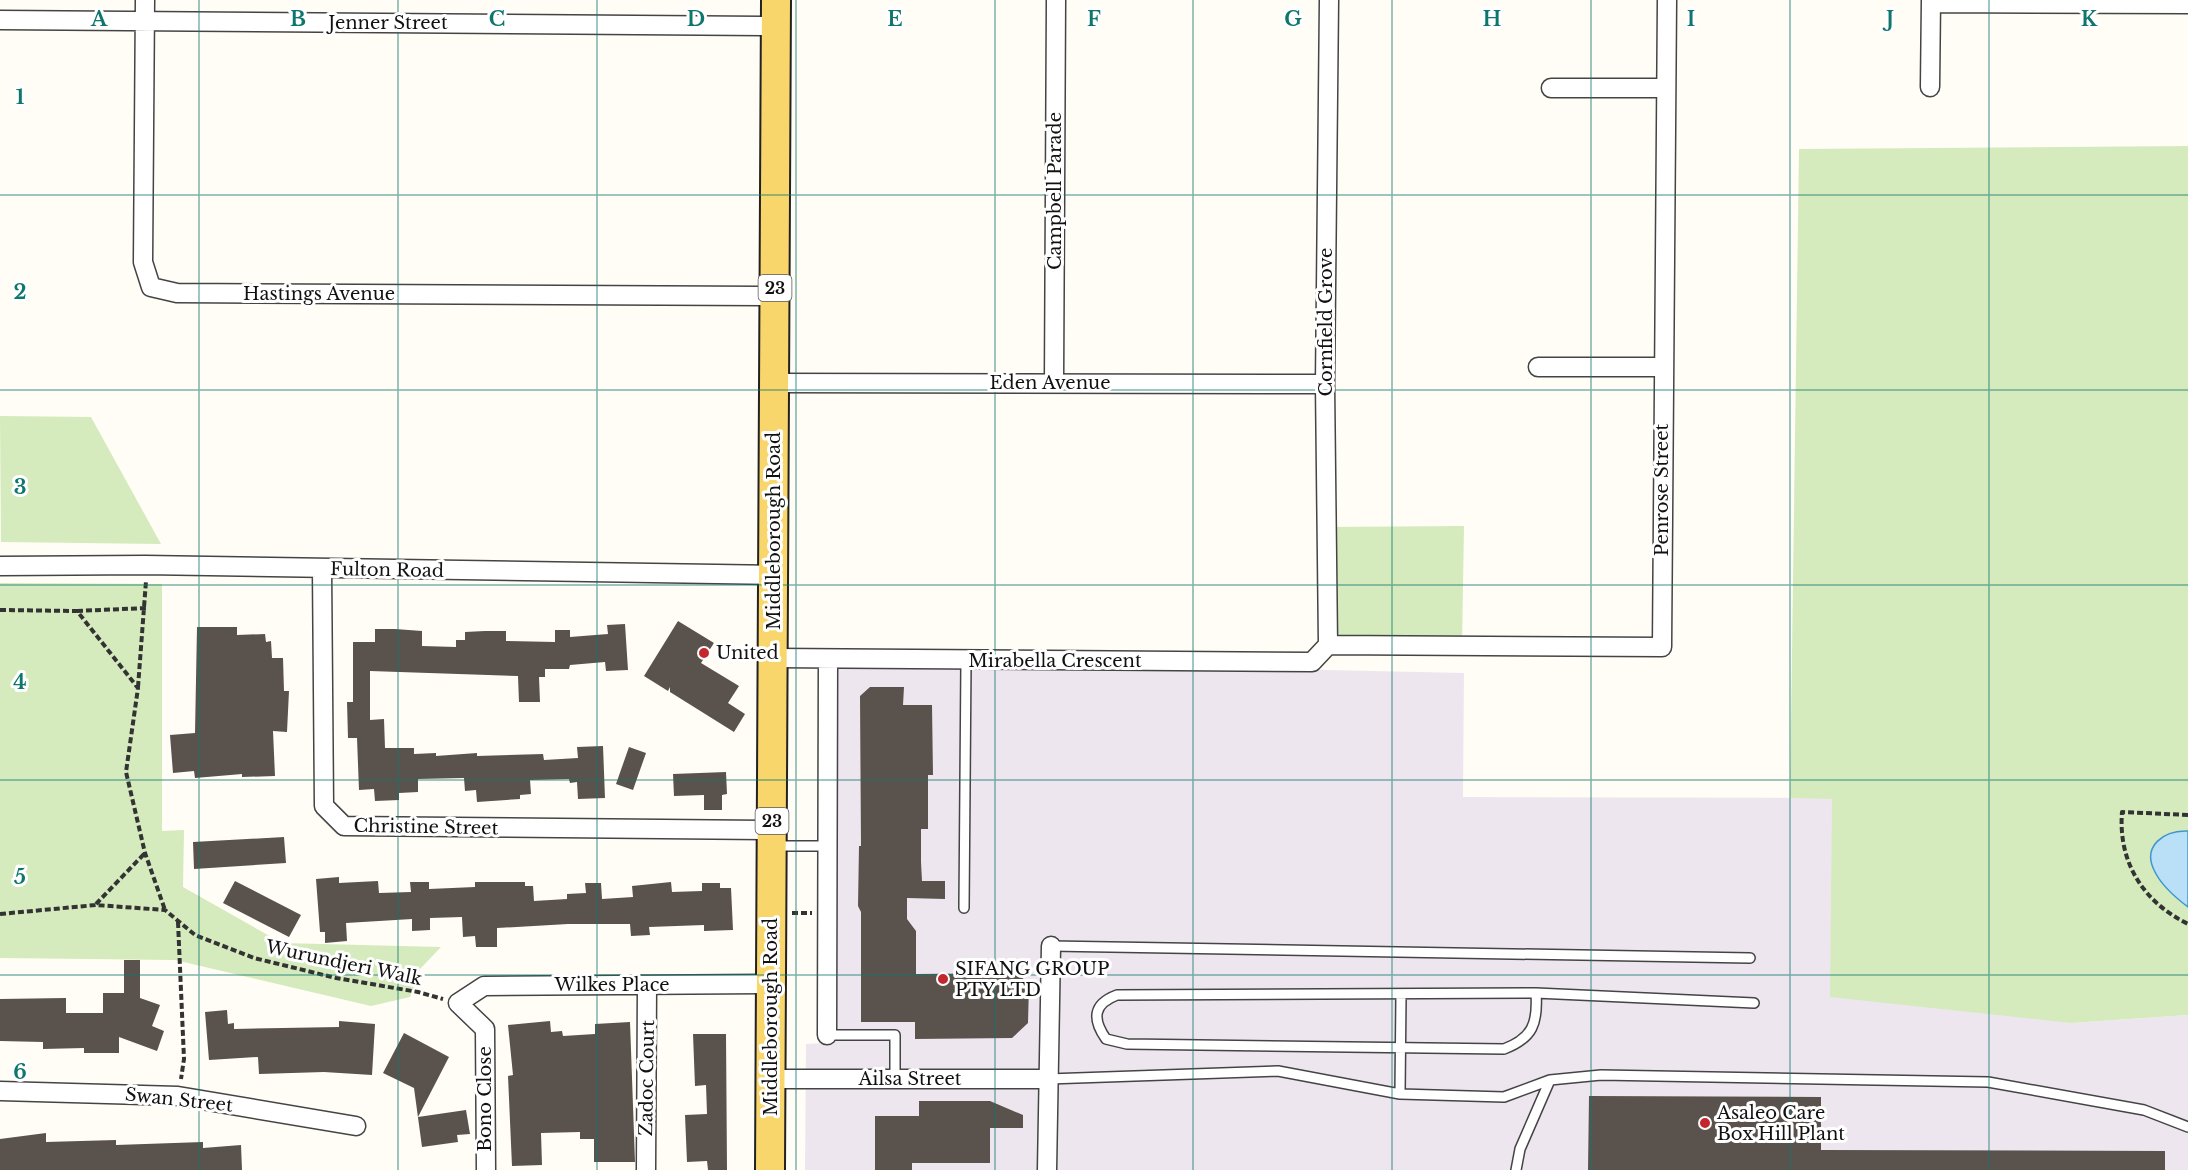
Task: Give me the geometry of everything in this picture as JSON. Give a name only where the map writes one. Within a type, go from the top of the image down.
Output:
[{"type":"main road","name":"Middleborough Road","points":[[770,1170],[776,13]]},
{"type":"street","name":"Hastings Avenue","points":[[145,0],[143,262],[151,287],[177,293],[775,296]]},
{"type":"street","name":"Campbell Parade","points":[[1054,383],[1056,0]]},
{"type":"street","name":"Cornfield Grove","points":[[1328,645],[1325,384],[1329,0]]},
{"type":"street","name":"Penrose Street","points":[[1328,645],[1662,646],[1667,0]]},
{"type":"street","points":[[1930,87],[1931,2],[2188,4]]},
{"type":"street","name":"Jenner Street","points":[[0,20],[145,21],[776,13]]},
{"type":"street","points":[[1551,88],[1666,88]]},
{"type":"street","points":[[1538,367],[1663,368]]},
{"type":"street","name":"Eden Avenue","points":[[775,383],[1325,384]]},
{"type":"street","name":"Fulton Road","points":[[0,566],[146,565],[774,575]]},
{"type":"street","name":"Christine Street","points":[[322,569],[324,806],[344,826],[772,838]]},
{"type":"street","name":"Mirabella Crescent","points":[[774,658],[1312,662],[1328,645]]},
{"type":"street","points":[[827,1035],[828,659]]},
{"type":"street","points":[[1047,1170],[1051,946]]},
{"type":"street","name":"Wilkes Place","points":[[458,1004],[484,986],[772,984]]},
{"type":"street","name":"Zadoc Court","points":[[646,1170],[647,986]]},
{"type":"street","name":"Bono Close","points":[[458,1004],[485,1029],[486,1170]]},
{"type":"street","name":"Ailsa Street","points":[[771,1079],[1048,1079]]},
{"type":"street","name":"Swan Street","points":[[0,1091],[178,1096],[356,1126]]},
{"type":"lane","points":[[964,908],[966,661]]},
{"type":"lane","points":[[772,838],[828,846]]},
{"type":"lane","points":[[1051,946],[1750,958]]},
{"type":"lane","points":[[1536,993],[1537,1016],[1521,1043],[1504,1049],[1127,1044],[1106,1039],[1097,1026],[1097,1011],[1103,1000],[1117,995],[1536,993],[1754,1003]]},
{"type":"lane","points":[[1400,1094],[1401,995]]},
{"type":"lane","points":[[827,1035],[895,1035],[894,1078]]},
{"type":"lane","points":[[1048,1079],[1278,1071],[1400,1094],[1504,1097],[1550,1080],[1601,1076],[1988,1082],[2144,1110],[2188,1127]]},
{"type":"lane","points":[[1516,1170],[1520,1149],[1550,1080]]},
{"type":"path","points":[[0,914],[96,905],[165,910],[145,853],[126,772],[146,608],[146,565]]},
{"type":"path","points":[[0,610],[77,611],[146,608]]},
{"type":"path","points":[[77,611],[138,688]]},
{"type":"path","points":[[2188,815],[2122,812],[2121,832],[2130,868],[2141,887],[2154,902],[2188,924]]},
{"type":"path","points":[[96,905],[145,853]]},
{"type":"path","name":"Wurundjeri Walk","points":[[165,910],[195,935],[255,958],[336,978],[418,992],[458,1004]]},
{"type":"path","points":[[772,913],[827,913]]},
{"type":"path","points":[[178,921],[184,1059],[178,1096]]},
{"type":"shaded area","points":[[828,659],[1464,673],[1463,797],[1832,798],[2071,1023],[2188,1015],[2188,1170],[805,1170],[806,1044],[827,1043]]},
{"type":"green space","points":[[2188,146],[2188,1015],[2071,1023],[1830,997],[1832,799],[1790,798],[1799,149]]},
{"type":"green space","points":[[0,416],[91,417],[161,544],[1,542]]},
{"type":"green space","points":[[1464,526],[1462,646],[1328,645],[1327,527]]},
{"type":"green space","points":[[0,583],[162,584],[162,831],[184,830],[183,887],[282,943],[441,947],[420,969],[410,997],[371,1006],[175,960],[0,958]]},
{"type":"water","points":[[2179,831],[2188,831],[2188,907],[2161,882],[2151,863],[2151,854],[2157,841],[2163,837]]},
{"type":"building","points":[[678,621],[714,643],[701,663],[739,686],[728,703],[745,714],[734,732],[670,692],[670,687],[668,691],[644,676]]},
{"type":"building","points":[[625,624],[628,670],[606,671],[605,662],[570,665],[569,669],[545,669],[545,677],[539,677],[540,702],[519,702],[518,676],[370,671],[370,720],[384,719],[385,748],[414,748],[414,754],[436,753],[436,756],[477,753],[477,756],[543,754],[544,760],[578,758],[577,747],[603,746],[605,798],[578,799],[577,782],[570,783],[569,779],[530,780],[531,794],[520,795],[520,799],[477,802],[476,790],[465,791],[464,778],[418,779],[418,792],[399,793],[399,800],[375,801],[374,789],[359,790],[357,738],[348,738],[347,702],[353,702],[353,642],[375,642],[375,629],[395,629],[422,631],[422,646],[456,647],[456,640],[465,640],[465,632],[485,631],[506,631],[506,641],[555,642],[555,630],[570,630],[570,637],[608,634],[607,625]]},
{"type":"building","points":[[197,627],[237,627],[237,635],[265,634],[266,642],[271,641],[272,658],[283,658],[284,691],[289,691],[287,732],[273,731],[275,776],[242,777],[242,774],[195,778],[194,771],[173,773],[170,735],[195,733]]},
{"type":"building","points":[[870,687],[904,687],[903,705],[932,705],[933,775],[928,775],[928,829],[921,829],[922,881],[945,881],[945,899],[907,898],[907,919],[916,931],[916,974],[1018,973],[1029,985],[1028,1023],[1012,1038],[915,1039],[915,1022],[861,1022],[861,912],[858,906],[859,846],[861,846],[860,696]]},
{"type":"building","points":[[629,747],[646,753],[633,790],[616,784]]},
{"type":"building","points":[[726,772],[727,794],[722,795],[722,810],[704,810],[704,795],[674,796],[673,774]]},
{"type":"building","points":[[284,837],[286,863],[194,869],[193,842]]},
{"type":"building","points":[[339,877],[339,883],[378,881],[379,893],[411,892],[410,882],[429,882],[429,889],[475,887],[475,882],[525,882],[525,886],[533,886],[534,901],[567,899],[567,894],[586,893],[585,883],[601,883],[602,899],[633,897],[632,886],[671,882],[672,892],[702,891],[702,883],[720,883],[720,888],[731,888],[733,930],[704,931],[704,925],[649,927],[650,935],[631,936],[630,924],[568,924],[497,928],[497,947],[476,947],[475,936],[463,937],[462,917],[430,918],[430,930],[412,931],[412,919],[346,923],[347,941],[325,943],[325,932],[320,932],[316,879]]},
{"type":"building","points":[[235,881],[301,915],[289,937],[223,903]]},
{"type":"building","points":[[124,960],[140,960],[140,998],[160,1005],[152,1026],[164,1031],[157,1051],[119,1037],[119,1053],[84,1053],[84,1048],[43,1049],[43,1042],[0,1041],[0,999],[66,998],[66,1013],[103,1013],[103,993],[124,993]]},
{"type":"building","points":[[227,1010],[228,1024],[234,1023],[234,1029],[339,1027],[339,1021],[375,1024],[372,1075],[324,1072],[259,1074],[258,1057],[209,1060],[205,1012]]},
{"type":"building","points":[[550,1021],[551,1032],[562,1031],[563,1036],[595,1034],[595,1024],[630,1022],[635,1162],[594,1162],[594,1139],[580,1139],[580,1132],[541,1133],[542,1165],[512,1166],[508,1076],[513,1075],[508,1025]]},
{"type":"building","points":[[404,1033],[449,1057],[418,1117],[466,1110],[470,1134],[457,1135],[458,1142],[422,1147],[414,1088],[383,1073]]},
{"type":"building","points":[[693,1034],[726,1034],[727,1170],[708,1170],[707,1161],[687,1162],[685,1115],[707,1114],[706,1085],[695,1086]]},
{"type":"building","name":"Asaleo Care Box Hill Plant","points":[[1589,1096],[1821,1097],[1821,1150],[2165,1151],[2165,1170],[1588,1170]]},
{"type":"building","points":[[919,1101],[990,1101],[1023,1115],[1023,1128],[990,1128],[990,1163],[912,1163],[912,1170],[875,1170],[875,1116],[919,1116]]},
{"type":"building","points":[[46,1133],[46,1142],[116,1140],[116,1145],[203,1142],[203,1148],[241,1145],[242,1170],[0,1170],[0,1139]]},
{"type":"place","name":"United","points":[[704,653]]},
{"type":"place","name":"SIFANG GROUP PTY LTD","points":[[943,979]]},
{"type":"place","name":"Asaleo Care Box Hill Plant","points":[[1705,1123]]}]
